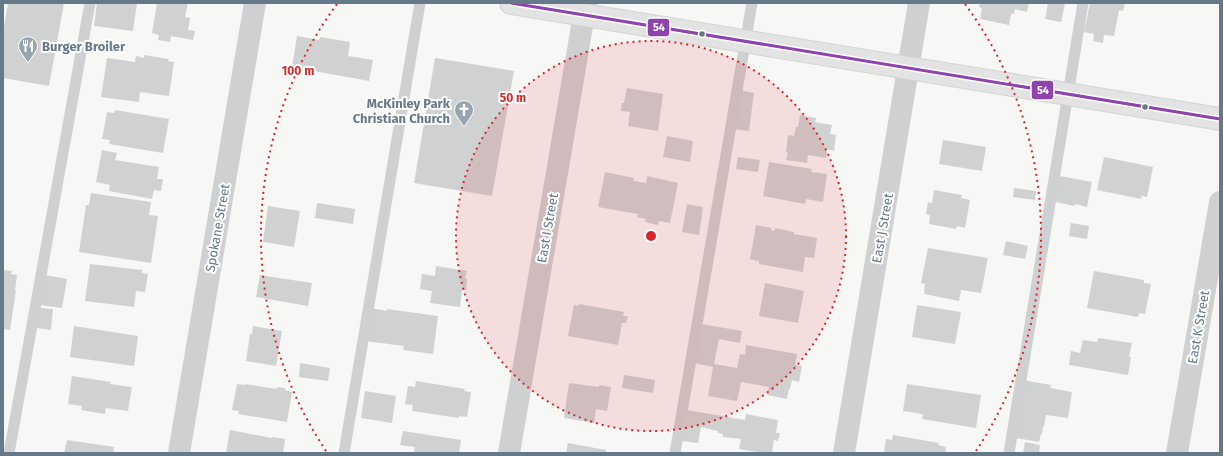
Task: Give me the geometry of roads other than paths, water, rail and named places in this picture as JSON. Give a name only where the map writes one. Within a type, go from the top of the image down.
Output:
[{"type":"main road","points":[[510,3],[584,9],[746,42],[1220,119]]},
{"type":"street","name":"Spokane Street","points":[[178,453],[255,3]]},
{"type":"street","name":"East J Street","points":[[844,453],[920,3]]},
{"type":"street","name":"East I Street","points":[[509,453],[584,9]]},
{"type":"street","name":"East K Street","points":[[1177,453],[1220,202]]},
{"type":"lane","points":[[9,453],[90,3]]},
{"type":"lane","points":[[344,453],[420,3]]},
{"type":"lane","points":[[675,453],[752,3]]},
{"type":"lane","points":[[1009,453],[1083,3]]},
{"type":"place","name":"Burger Broiler","points":[[28,63]]},
{"type":"place","name":"McKinley Park Christian Church","points":[[464,127]]}]
